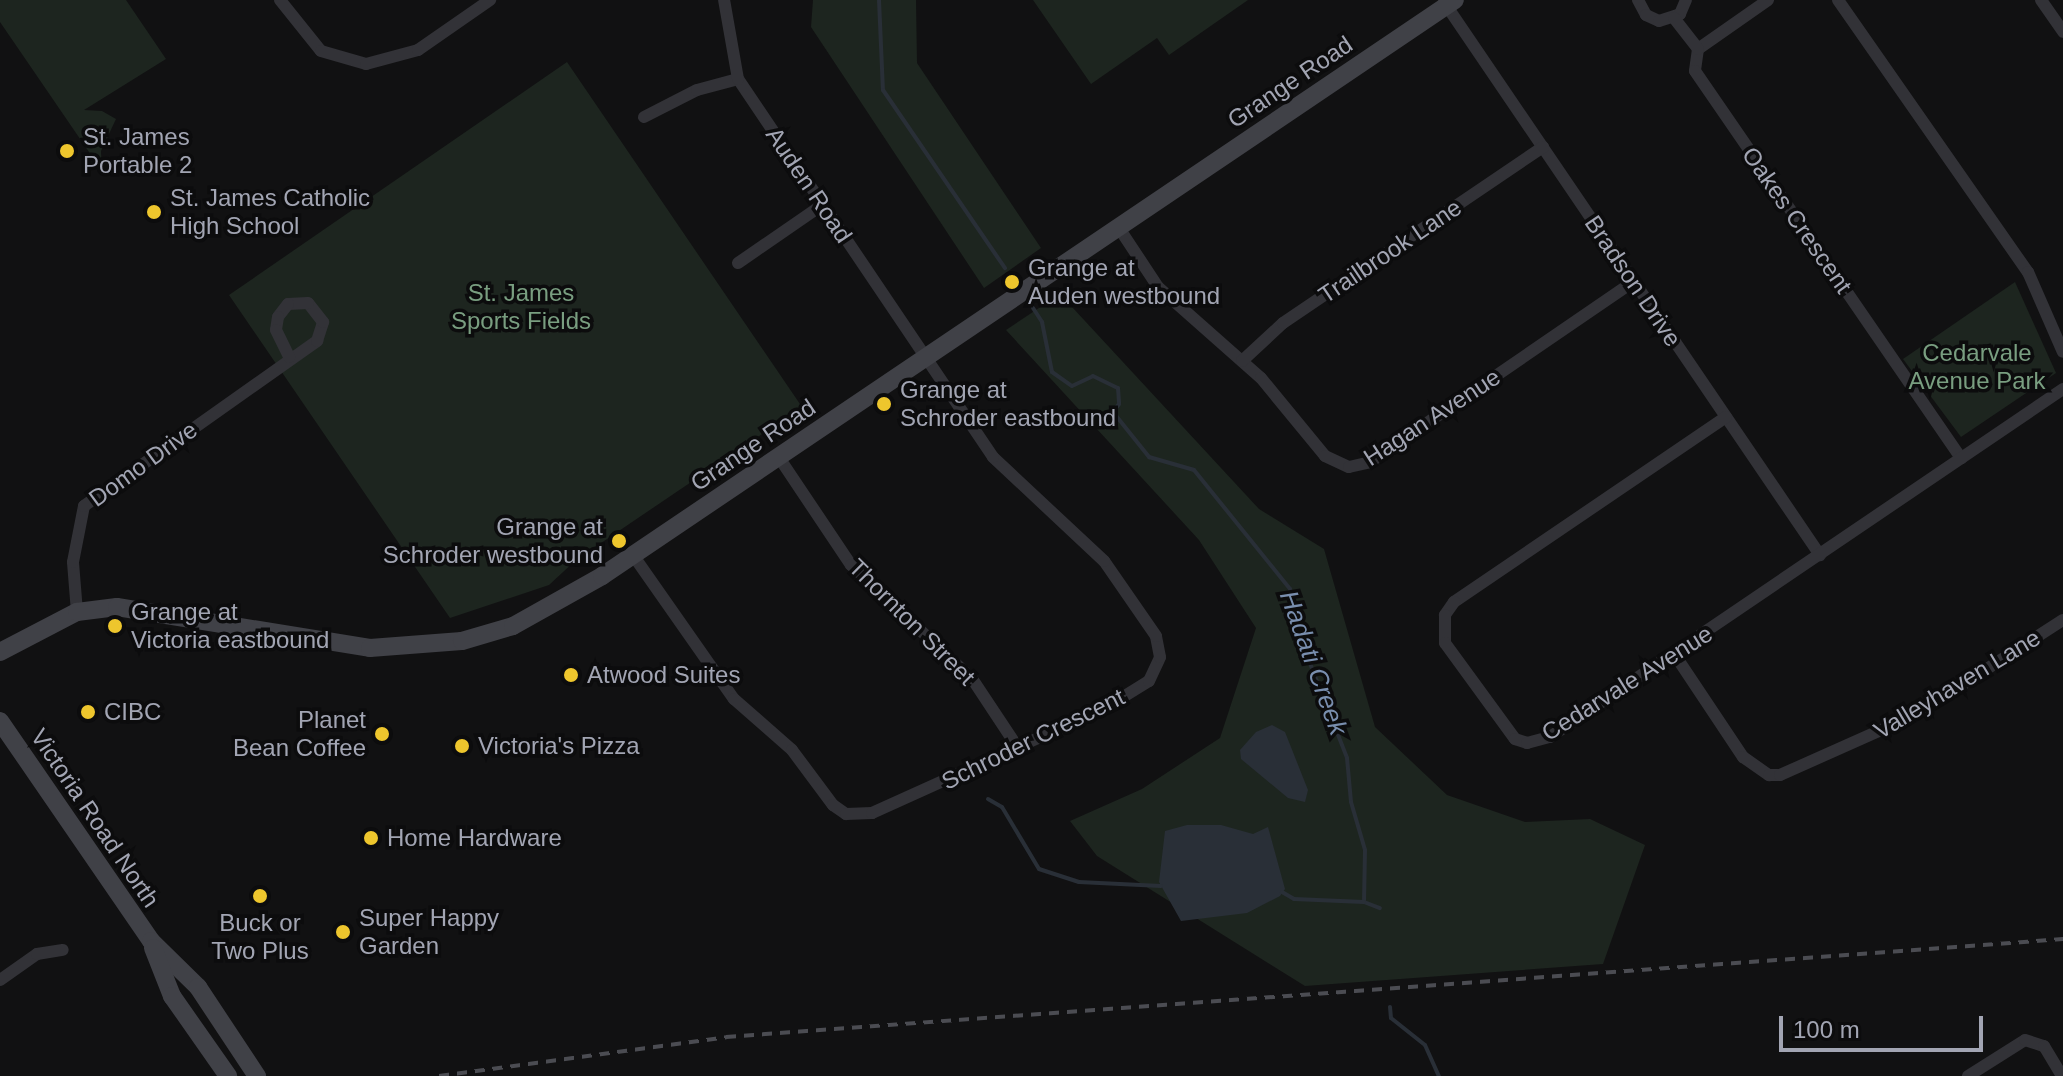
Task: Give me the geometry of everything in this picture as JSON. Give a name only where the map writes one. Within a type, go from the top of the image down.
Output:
[{"type":"main road","name":"Grange Road","points":[[0,652],[77,612],[157,610],[337,645],[428,645],[513,626],[565,600],[633,555],[1448,2]]},
{"type":"main road","name":"Victoria Road North","points":[[0,721],[151,941],[198,987],[257,1076]]},
{"type":"main road","name":"Victoria Road North","points":[[151,941],[172,996],[228,1076]]},
{"type":"street","points":[[280,0],[321,51],[366,64],[418,50],[490,0]]},
{"type":"street","name":"Auden Road","points":[[724,0],[738,79],[926,358]]},
{"type":"street","points":[[1638,0],[1652,19],[1674,18]]},
{"type":"street","points":[[1674,18],[1686,0]]},
{"type":"street","points":[[1674,18],[1698,49],[1768,0]]},
{"type":"street","points":[[1838,0],[2028,272],[2063,352]]},
{"type":"street","points":[[2041,0],[2063,32]]},
{"type":"street","name":"Bradson Drive","points":[[1448,2],[1633,282],[1820,555]]},
{"type":"street","name":"Oakes Crescent","points":[[1698,49],[1695,71],[1701,83],[1961,458]]},
{"type":"street","points":[[644,117],[697,90],[738,79]]},
{"type":"street","name":"Trailbrook Lane","points":[[1242,361],[1283,323],[1543,147]]},
{"type":"street","points":[[738,263],[822,205]]},
{"type":"street","name":"Hagan Avenue","points":[[1119,228],[1158,287],[1276,394],[1325,456],[1336,464],[1360,467],[1633,282]]},
{"type":"street","name":"Domo Drive","points":[[77,612],[73,562],[84,506],[322,335],[321,316],[308,303],[288,304],[278,317],[276,330],[289,357]]},
{"type":"street","name":"Schroder Crescent","points":[[633,555],[734,699],[792,750],[833,805],[846,814],[872,813],[1107,707],[1149,681],[1160,647],[1104,561],[993,457],[926,358]]},
{"type":"street","name":"Cedarvale Avenue","points":[[1726,417],[1454,602],[1442,629],[1445,643],[1504,727],[1527,743],[1550,737],[1675,655],[2063,389]]},
{"type":"street","name":"Thornton Street","points":[[778,456],[851,565],[973,680],[1018,748]]},
{"type":"street","name":"Valleyhaven Lane","points":[[1675,655],[1743,757],[1761,772],[1780,775],[1915,715],[2063,620]]},
{"type":"street","points":[[0,980],[37,954],[63,950]]},
{"type":"street","points":[[1968,1076],[2015,1043],[2035,1040],[2044,1046],[2062,1076]]},
{"type":"green space","points":[[0,0],[126,0],[166,59],[84,110],[102,111],[116,119],[101,151],[102,170],[89,168],[89,152],[0,22]]},
{"type":"green space","points":[[813,0],[916,0],[917,63],[1041,248],[984,288],[811,27]]},
{"type":"green space","points":[[1033,0],[1248,0],[1169,55],[1157,38],[1091,84]]},
{"type":"green space","name":"St. James Sports Fields","points":[[567,62],[802,407],[576,560],[549,585],[450,618],[229,295]]},
{"type":"green space","name":"Cedarvale Avenue Park","points":[[2015,282],[2056,373],[1961,437],[1903,359]]},
{"type":"green space","points":[[1060,294],[1259,509],[1324,549],[1375,727],[1447,795],[1525,822],[1590,819],[1645,845],[1603,964],[1305,986],[1097,856],[1070,821],[1142,789],[1220,738],[1256,628],[1199,540],[1006,330]]},
{"type":"shaded area","points":[[1272,725],[1285,732],[1308,790],[1305,802],[1288,798],[1241,759],[1240,750],[1256,732]]},
{"type":"shaded area","points":[[1187,825],[1221,825],[1253,834],[1268,827],[1285,889],[1280,896],[1247,913],[1181,921],[1159,882],[1165,831]]},
{"type":"waterway","name":"Hadati Creek","points":[[879,0],[883,90],[1005,268]]},
{"type":"waterway","name":"Hadati Creek","points":[[1033,308],[1042,322],[1052,372],[1072,386],[1093,376],[1118,388],[1119,404],[1113,412],[1149,457],[1194,470],[1290,589],[1304,648],[1347,758],[1351,802],[1365,850],[1364,902],[1380,908]]},
{"type":"waterway","points":[[988,799],[1002,807],[1039,869],[1079,882],[1161,886]]},
{"type":"waterway","points":[[1282,892],[1294,899],[1364,902]]},
{"type":"waterway","points":[[1390,1007],[1391,1018],[1425,1045],[1439,1076]]},
{"type":"railway","points":[[439,1076],[726,1037],[2063,939]]},
{"type":"place","name":"St. James Portable 2","points":[[67,151]]},
{"type":"place","name":"St. James Catholic High School","points":[[154,212]]},
{"type":"place","name":"Grange at Auden westbound","points":[[1012,282]]},
{"type":"place","name":"Grange at Schroder eastbound","points":[[884,404]]},
{"type":"place","name":"Grange at Schroder westbound","points":[[619,541]]},
{"type":"place","name":"Grange at Victoria eastbound","points":[[115,626]]},
{"type":"place","name":"Atwood Suites","points":[[571,675]]},
{"type":"place","name":"CIBC","points":[[88,712]]},
{"type":"place","name":"Planet Bean Coffee","points":[[382,734]]},
{"type":"place","name":"Victoria's Pizza","points":[[462,746]]},
{"type":"place","name":"Home Hardware","points":[[371,838]]},
{"type":"place","name":"Buck or Two Plus","points":[[260,896]]},
{"type":"place","name":"Super Happy Garden","points":[[343,932]]}]
